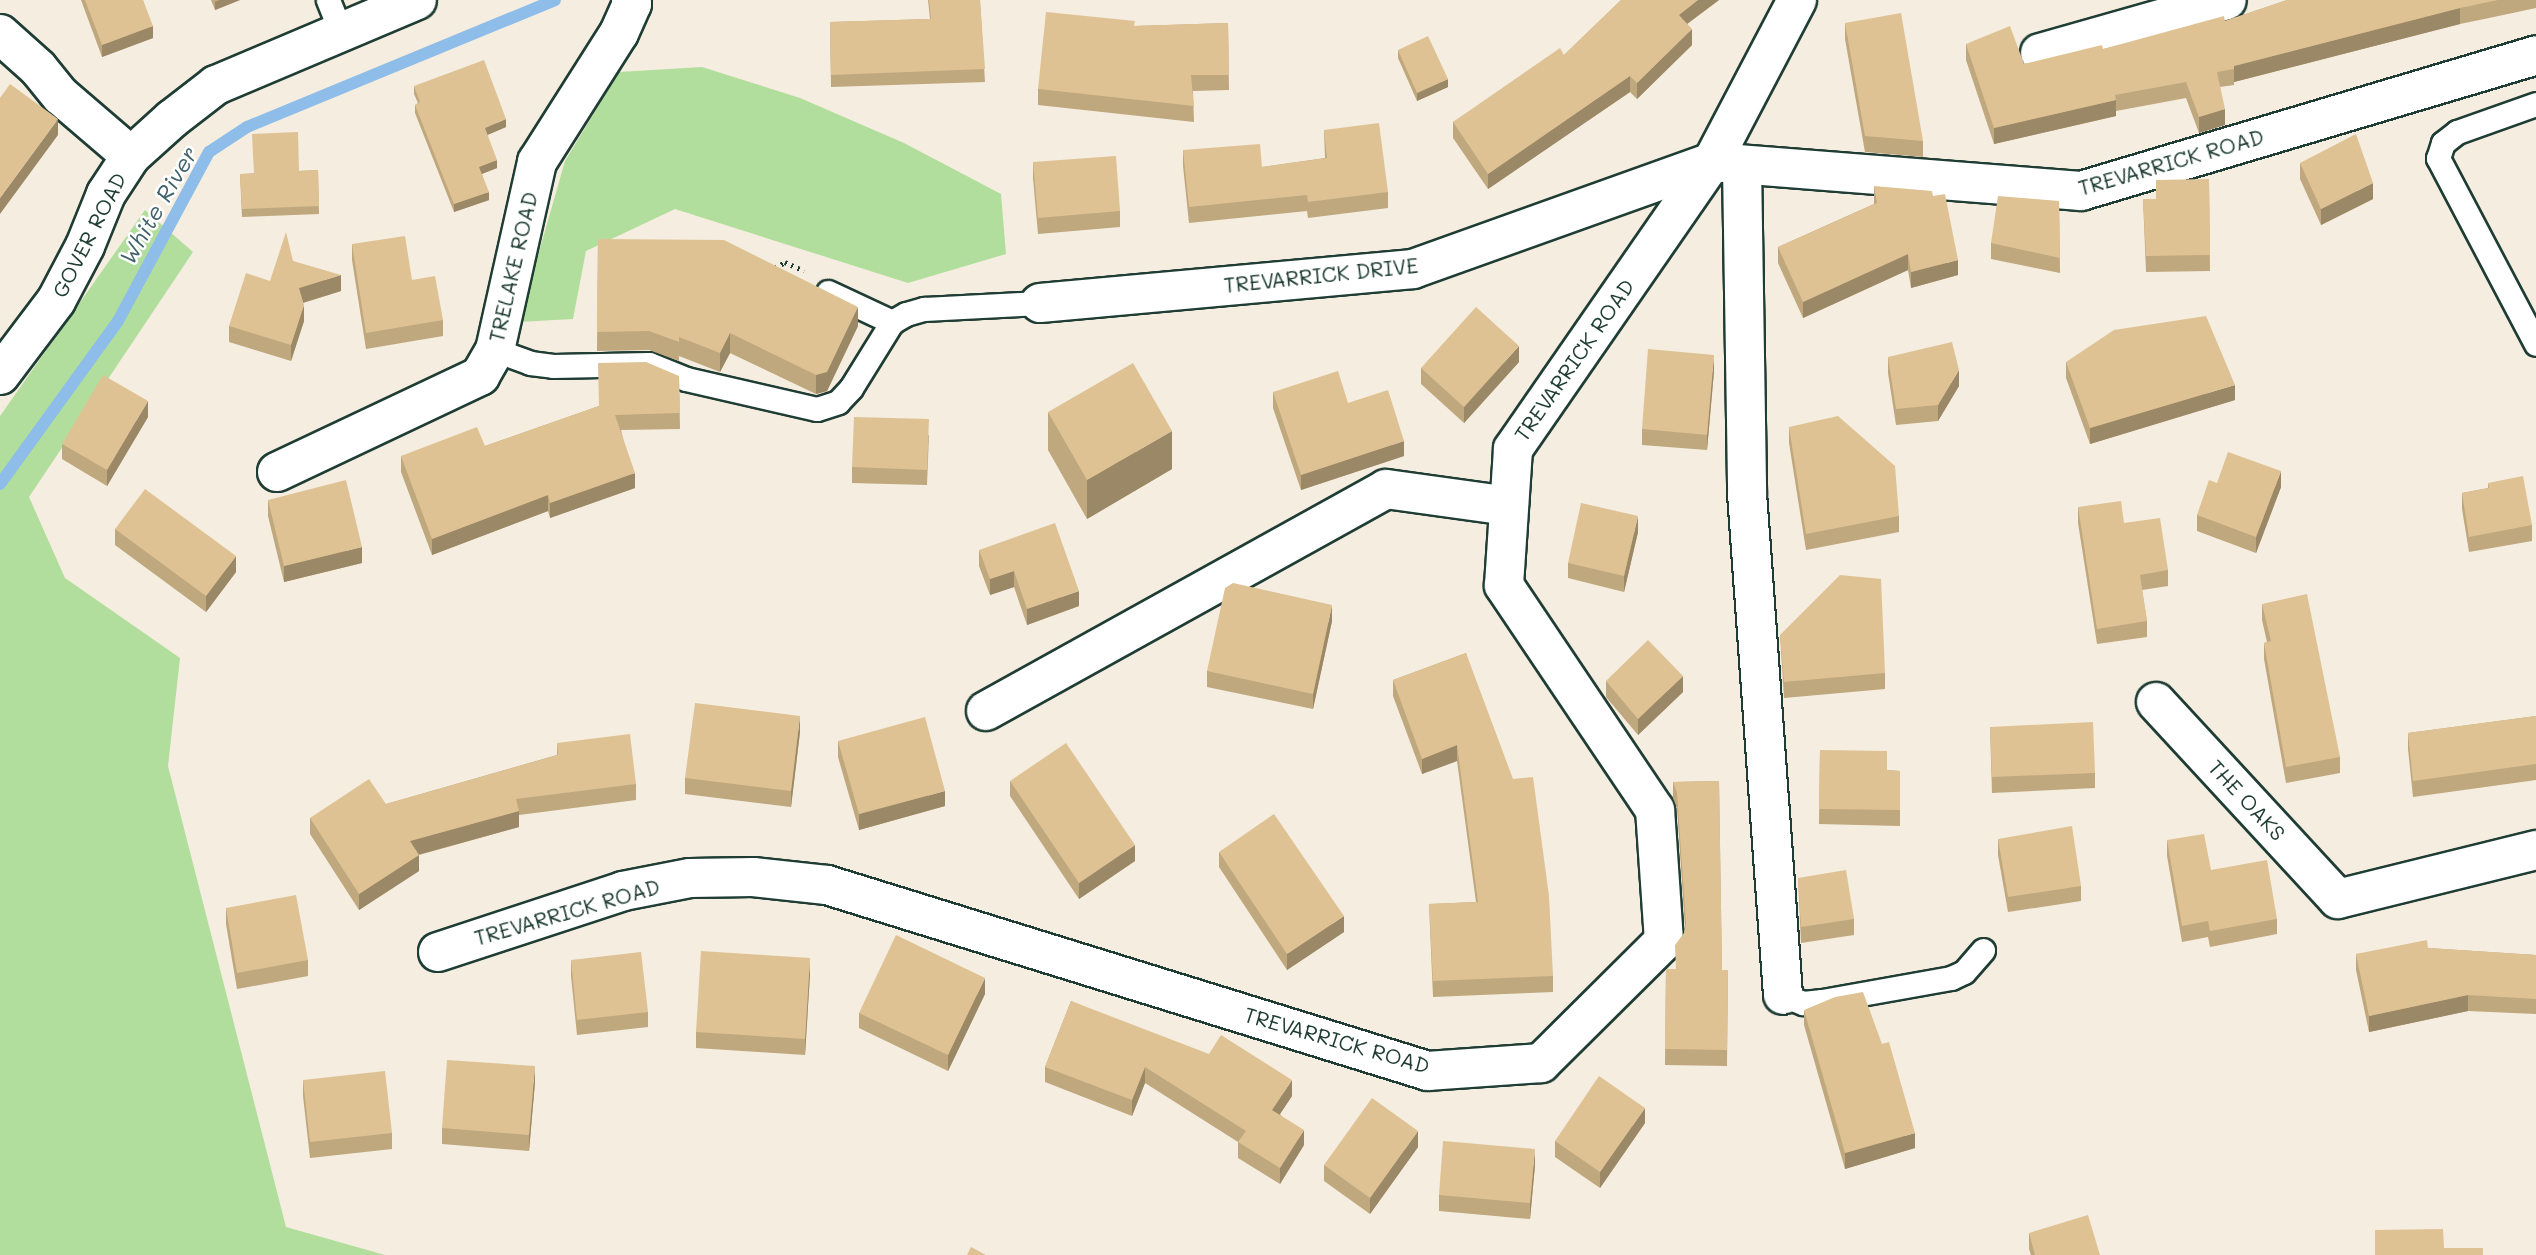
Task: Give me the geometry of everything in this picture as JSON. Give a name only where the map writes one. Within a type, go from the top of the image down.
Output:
[{"type":"street","name":"GOVER ROAD","points":[[0,375],[56,302],[85,246],[106,194],[131,156],[172,119],[216,85],[335,16],[417,0]]},
{"type":"street","name":"TREVARRICK ROAD","points":[[438,951],[623,891],[690,878],[765,878],[827,884],[1428,1071],[1541,1063],[1664,941],[1655,810],[1504,585],[1513,449],[1727,164],[1797,0]]},
{"type":"street","points":[[2040,53],[2227,0]]},
{"type":"street","name":"TRELAKE ROAD","points":[[277,472],[480,376],[495,350],[537,162],[619,33],[632,2]]},
{"type":"street","points":[[0,34],[37,68],[61,96],[131,156]]},
{"type":"street","name":"TREVARRICK ROAD","points":[[1727,164],[2081,191],[2536,55]]},
{"type":"street","name":"TREVARRICK DRIVE","points":[[1040,303],[1413,270],[1727,164]]},
{"type":"street","points":[[1727,164],[1747,493],[1783,995]]},
{"type":"street","points":[[986,711],[1387,489],[1509,506]]},
{"type":"street","name":"THE OAKS","points":[[2155,702],[2338,899],[2536,850]]},
{"type":"lane","points":[[2536,104],[2457,132],[2443,143],[2438,158],[2536,344]]},
{"type":"lane","points":[[813,286],[892,322]]},
{"type":"lane","points":[[495,350],[530,363],[553,366],[649,364],[686,379],[817,410],[838,402],[851,388],[892,322],[906,314],[924,309],[1040,303]]},
{"type":"lane","points":[[1783,995],[1803,1003],[1951,978],[1964,972],[1983,950]]},
{"type":"path","points":[[764,265],[774,269],[785,262],[809,273],[813,286]]},
{"type":"green space","points":[[702,67],[800,98],[904,143],[1001,194],[1006,254],[908,283],[675,209],[586,251],[573,319],[519,322],[565,161],[619,72]]},
{"type":"green space","points":[[145,210],[193,252],[29,497],[65,578],[180,658],[168,766],[286,1227],[385,1255],[0,1255],[0,416]]},
{"type":"building","points":[[85,0],[143,0],[153,26],[102,45]]},
{"type":"building","points":[[929,0],[980,0],[985,69],[831,75],[830,22],[931,19]]},
{"type":"building","points":[[1621,0],[1698,0],[1679,15],[1692,29],[1637,83],[1630,76],[1488,174],[1453,122],[1560,48],[1564,55]]},
{"type":"building","points":[[2287,0],[2498,0],[2217,72],[2225,109],[2199,117],[2186,82],[2115,95],[2116,100],[1994,128],[1966,44],[2010,26],[2024,64],[2102,45],[2103,49],[2224,16],[2225,21]]},
{"type":"building","points":[[1046,12],[1135,21],[1134,26],[1228,23],[1229,75],[1191,75],[1194,106],[1038,89]]},
{"type":"building","points":[[1901,13],[1923,141],[1865,136],[1845,23]]},
{"type":"building","points":[[1428,36],[1448,79],[1417,93],[1398,50]]},
{"type":"building","points":[[484,60],[506,119],[485,128],[497,160],[479,167],[489,192],[454,204],[415,105],[420,102],[414,86]]},
{"type":"building","points":[[10,84],[58,119],[0,198],[0,98]]},
{"type":"building","points":[[1379,123],[1388,192],[1308,202],[1307,195],[1189,207],[1183,150],[1260,144],[1262,167],[1327,158],[1324,130]]},
{"type":"building","points":[[298,132],[299,171],[318,170],[319,206],[242,209],[240,174],[254,174],[252,134]]},
{"type":"building","points":[[2356,134],[2373,183],[2321,209],[2300,163]]},
{"type":"building","points":[[1116,156],[1120,211],[1038,218],[1033,162]]},
{"type":"building","points":[[2209,179],[2210,255],[2146,256],[2143,199],[2156,199],[2156,180]]},
{"type":"building","points":[[1874,186],[1932,191],[1933,196],[1945,194],[1958,260],[1911,272],[1908,254],[1803,302],[1778,247],[1877,203]]},
{"type":"building","points":[[1998,196],[2059,201],[2060,258],[1991,243]]},
{"type":"building","points":[[286,232],[293,261],[341,275],[299,288],[304,305],[291,345],[229,326],[246,273],[270,281]]},
{"type":"building","points":[[405,236],[412,280],[435,276],[443,320],[366,333],[352,244]]},
{"type":"building","points":[[598,239],[724,240],[858,307],[827,372],[816,375],[730,333],[720,353],[679,337],[679,342],[649,331],[597,332]]},
{"type":"building","points":[[1476,307],[1519,346],[1464,407],[1421,368]]},
{"type":"building","points":[[2206,316],[2235,385],[2090,428],[2066,362],[2114,330]]},
{"type":"building","points":[[1952,342],[1959,370],[1938,405],[1896,409],[1888,357]]},
{"type":"building","points":[[1648,349],[1714,355],[1707,435],[1642,429]]},
{"type":"building","points":[[646,362],[679,376],[680,413],[615,415],[635,473],[550,503],[548,495],[432,539],[401,456],[477,427],[485,446],[599,406],[598,363]]},
{"type":"building","points":[[1133,363],[1172,431],[1087,480],[1048,412]]},
{"type":"building","points":[[1338,371],[1348,403],[1388,390],[1404,441],[1301,475],[1273,392]]},
{"type":"building","points":[[103,375],[148,401],[107,470],[62,444]]},
{"type":"building","points":[[1838,416],[1895,466],[1899,516],[1806,534],[1789,427]]},
{"type":"building","points":[[854,417],[929,419],[927,470],[852,467]]},
{"type":"building","points":[[2228,452],[2281,471],[2256,537],[2197,515],[2209,480],[2217,483]]},
{"type":"building","points":[[2523,476],[2532,525],[2469,537],[2462,493],[2489,488],[2488,483]]},
{"type":"building","points":[[346,480],[362,547],[284,566],[268,500]]},
{"type":"building","points":[[145,489],[236,556],[206,596],[115,529]]},
{"type":"building","points":[[2121,501],[2124,523],[2160,518],[2168,570],[2140,575],[2147,621],[2097,629],[2078,507]]},
{"type":"building","points":[[1581,503],[1638,516],[1624,576],[1568,563]]},
{"type":"building","points":[[1055,523],[1079,591],[1027,609],[1014,571],[990,579],[979,550]]},
{"type":"building","points":[[1840,575],[1881,579],[1885,673],[1784,682],[1780,635]]},
{"type":"building","points":[[1233,583],[1332,605],[1313,694],[1207,671],[1225,588]]},
{"type":"building","points":[[2307,594],[2340,757],[2286,767],[2264,643],[2271,641],[2262,604]]},
{"type":"building","points":[[1648,640],[1683,676],[1638,719],[1606,681]]},
{"type":"building","points":[[1466,653],[1513,779],[1533,777],[1549,896],[1553,976],[1433,981],[1429,904],[1478,902],[1457,745],[1422,759],[1393,680]]},
{"type":"building","points":[[695,703],[800,716],[791,791],[685,778]]},
{"type":"building","points":[[2536,716],[2536,764],[2413,781],[2408,733]]},
{"type":"building","points":[[925,717],[945,791],[859,814],[838,741]]},
{"type":"building","points":[[2093,722],[2095,773],[1992,777],[1990,727]]},
{"type":"building","points":[[630,734],[636,784],[516,799],[519,811],[410,841],[419,855],[359,894],[310,818],[369,779],[386,804],[558,755],[557,743]]},
{"type":"building","points":[[1066,743],[1135,845],[1079,883],[1010,781]]},
{"type":"building","points":[[1820,750],[1887,751],[1887,770],[1900,771],[1900,810],[1819,809]]},
{"type":"building","points":[[1719,781],[1722,970],[1728,970],[1727,1050],[1665,1049],[1666,969],[1676,969],[1675,945],[1684,933],[1686,924],[1677,793],[1673,782]]},
{"type":"building","points":[[1274,814],[1344,916],[1287,954],[1219,852]]},
{"type":"building","points":[[2072,826],[2081,886],[2008,897],[1998,839]]},
{"type":"building","points":[[2204,834],[2211,870],[2267,860],[2277,919],[2210,931],[2208,921],[2182,926],[2167,840]]},
{"type":"building","points":[[1846,870],[1854,919],[1801,927],[1798,878]]},
{"type":"building","points":[[296,895],[308,960],[237,973],[226,908]]},
{"type":"building","points":[[896,935],[985,978],[948,1055],[859,1013]]},
{"type":"building","points":[[2427,940],[2428,948],[2536,955],[2536,999],[2468,995],[2369,1016],[2356,954]]},
{"type":"building","points":[[701,951],[810,958],[805,1039],[696,1032]]},
{"type":"building","points":[[641,952],[648,1012],[577,1020],[571,960]]},
{"type":"building","points":[[1863,992],[1882,1044],[1889,1042],[1915,1133],[1845,1153],[1804,1010],[1835,997]]},
{"type":"building","points":[[1071,1001],[1209,1054],[1221,1035],[1292,1080],[1272,1110],[1304,1130],[1280,1168],[1238,1142],[1246,1131],[1145,1067],[1132,1100],[1045,1067]]},
{"type":"building","points":[[447,1060],[535,1066],[529,1135],[442,1128]]},
{"type":"building","points":[[385,1071],[392,1133],[310,1142],[303,1080]]},
{"type":"building","points":[[1599,1076],[1645,1108],[1600,1172],[1555,1141]]},
{"type":"building","points":[[1372,1098],[1418,1131],[1370,1198],[1324,1165]]},
{"type":"building","points":[[1443,1141],[1535,1149],[1530,1203],[1439,1195]]},
{"type":"building","points":[[2088,1215],[2100,1255],[2035,1255],[2029,1233]]},
{"type":"building","points":[[2443,1229],[2444,1248],[2483,1248],[2483,1255],[2375,1255],[2375,1230]]},
{"type":"building","points":[[971,1247],[986,1255],[967,1255]]},
{"type":"waterway","name":"White River","points":[[0,484],[118,321],[209,152],[247,127],[555,0]]}]
